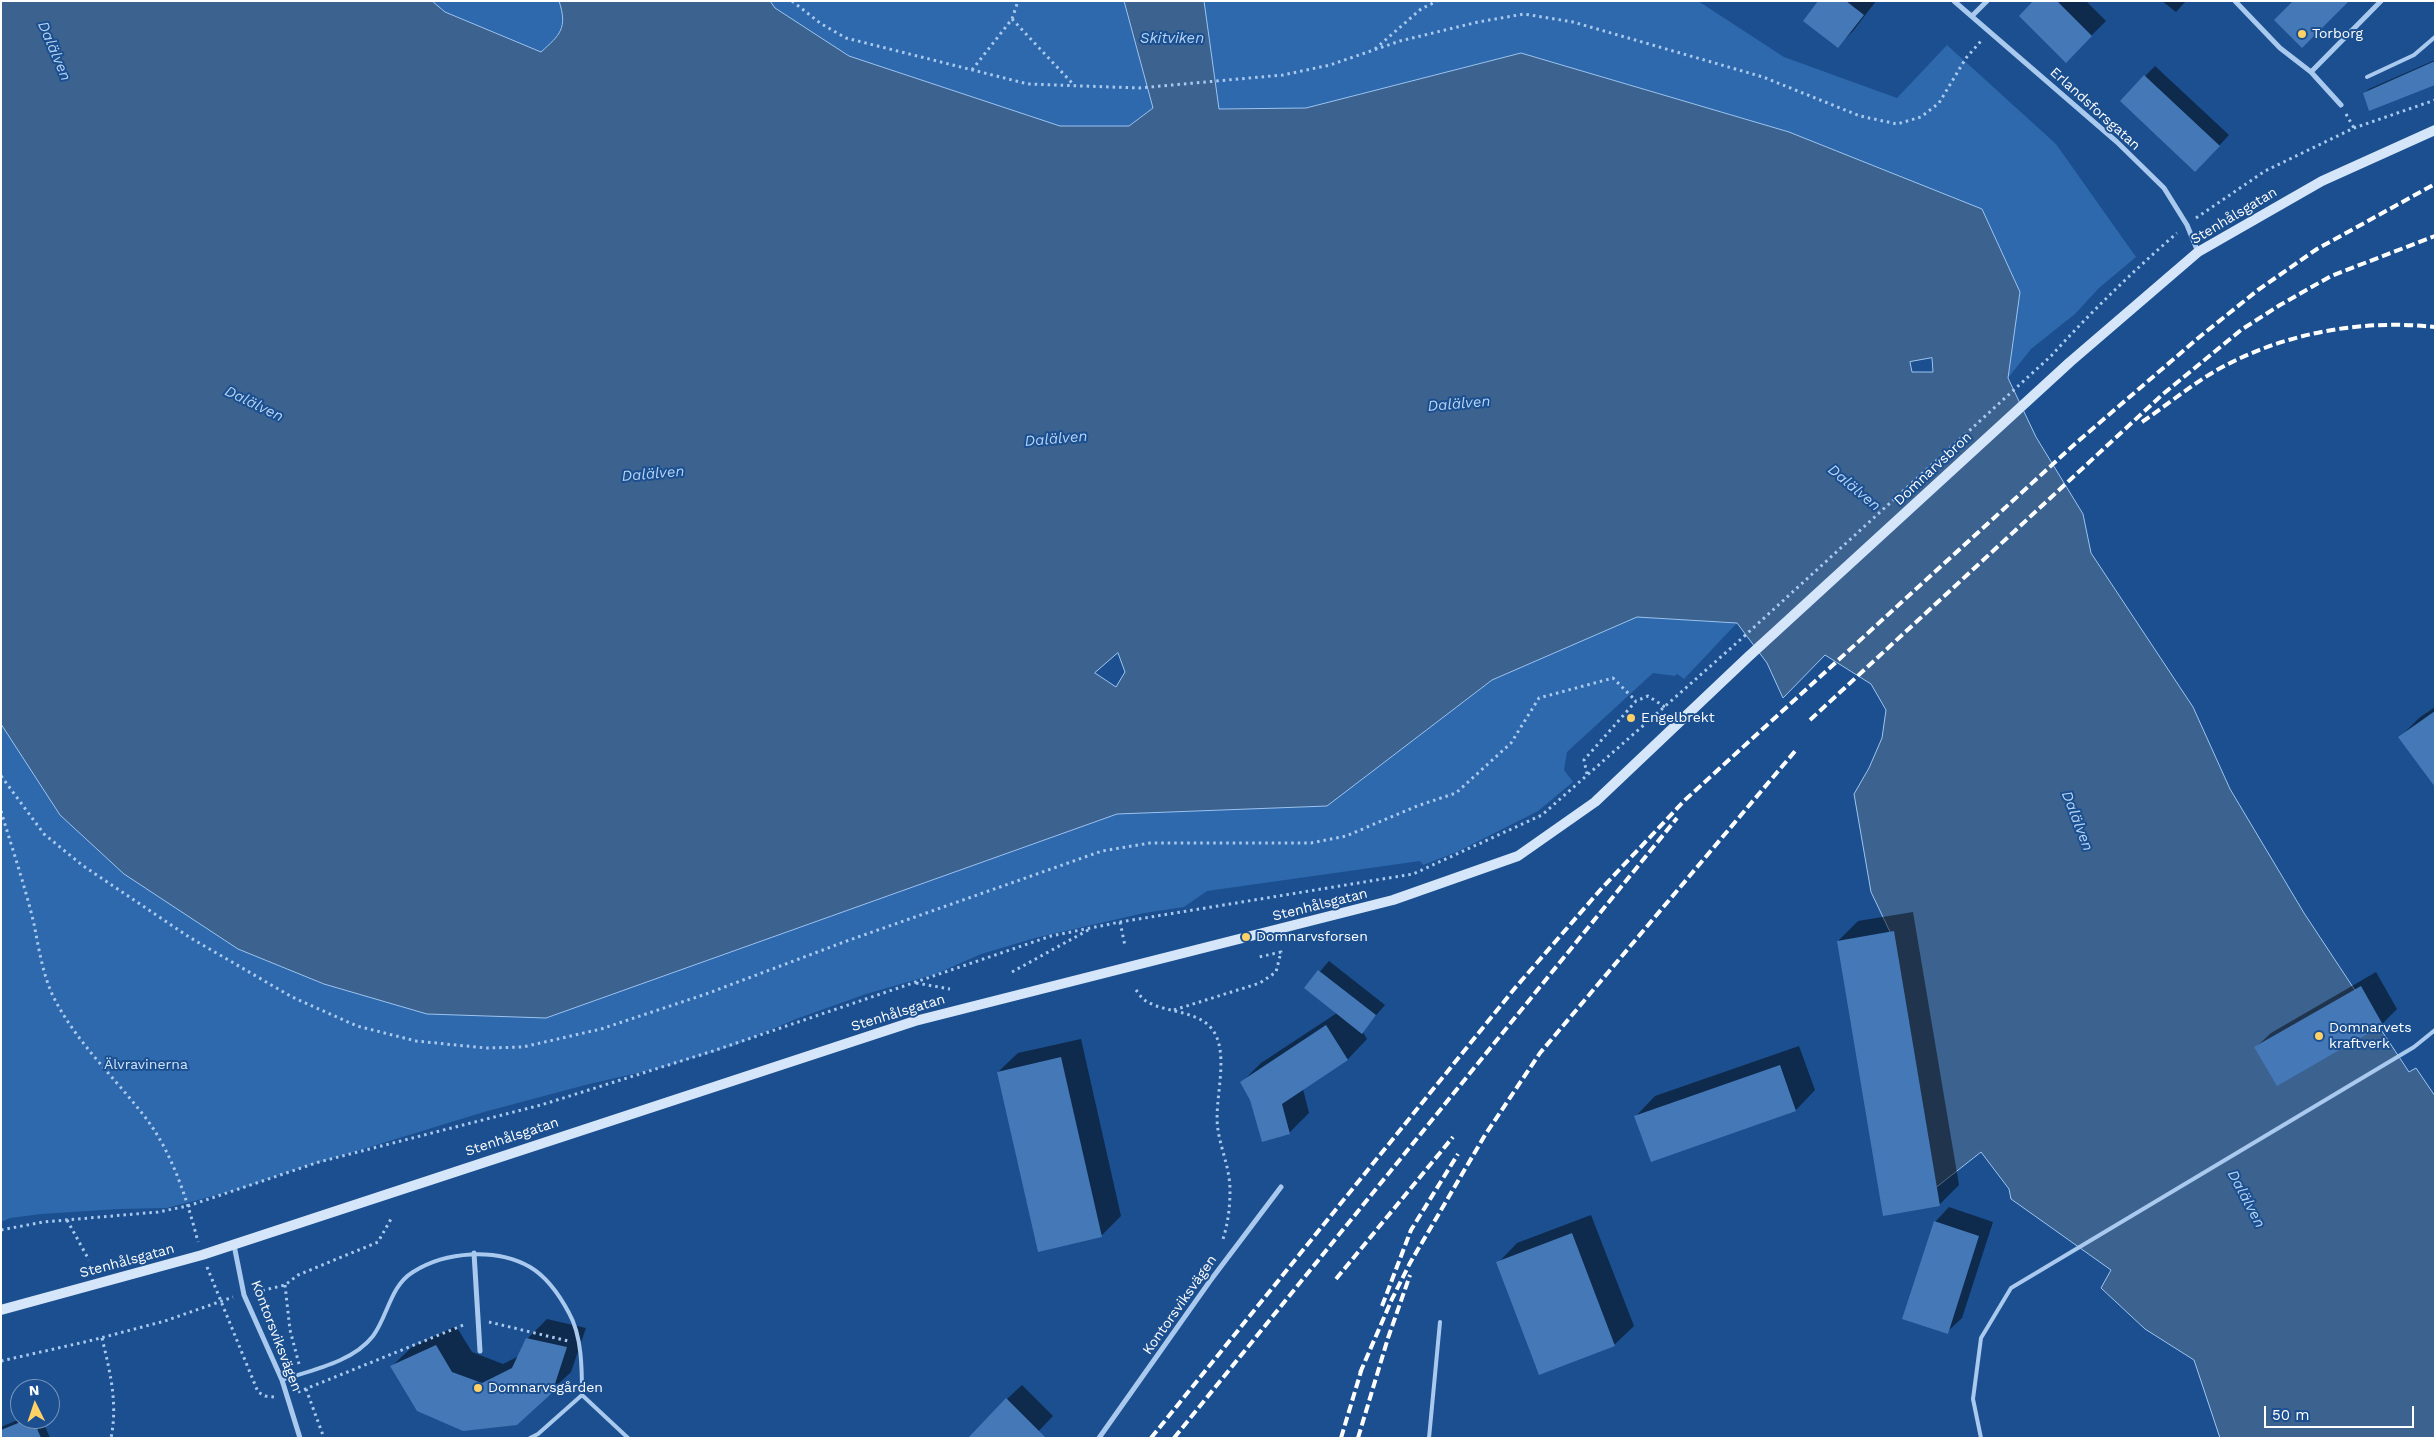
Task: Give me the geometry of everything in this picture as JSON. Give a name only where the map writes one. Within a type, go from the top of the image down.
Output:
[{"type":"street","name":"Erlandsforsgatan","points":[[1954,1],[2117,142],[2164,188],[2186,225],[2198,252]]},
{"type":"street","points":[[1972,16],[1987,1]]},
{"type":"street","points":[[2235,1],[2280,48],[2311,72],[2341,105]]},
{"type":"street","points":[[2311,72],[2381,1]]},
{"type":"street","name":"Stenhålsgatan","points":[[2070,362],[2198,252],[2322,181],[2435,130]]},
{"type":"street","name":"Domnarvsbron","points":[[1748,657],[2070,362]]},
{"type":"street","name":"Stenhålsgatan","points":[[1,1310],[202,1255],[915,1021],[1393,900],[1518,856],[1595,802],[1748,657]]},
{"type":"street","name":"Kontorsviksvägen","points":[[1099,1438],[1210,1281],[1281,1187]]},
{"type":"street","name":"Kontorsviksvägen","points":[[234,1243],[244,1295],[282,1380],[300,1438]]},
{"type":"street","points":[[474,1254],[480,1350]]},
{"type":"lane","points":[[2367,77],[2414,55],[2435,37]]},
{"type":"lane","points":[[1981,1438],[1973,1399],[1981,1338],[2011,1288],[2076,1247],[2414,1047],[2435,1030]]},
{"type":"lane","points":[[282,1380],[340,1360],[359,1350],[374,1335],[391,1297],[412,1272],[441,1260],[474,1254],[504,1258],[530,1267],[553,1287],[570,1314],[578,1343],[582,1364],[582,1395],[628,1438]]},
{"type":"lane","points":[[1429,1438],[1440,1322]]},
{"type":"lane","points":[[530,1438],[538,1434],[582,1395]]},
{"type":"path","points":[[792,1],[820,23],[846,38],[972,70],[1028,84],[1139,88],[1283,75],[1330,65],[1373,50],[1478,22],[1524,14],[1573,22],[1763,77],[1860,116],[1897,124],[1921,117],[1939,103],[1966,58],[1990,31]]},
{"type":"path","points":[[972,70],[1012,19],[1018,1]]},
{"type":"path","points":[[1373,50],[1421,9],[1437,1]]},
{"type":"path","points":[[1012,19],[1073,85]]},
{"type":"path","name":"Domnarvsbron","points":[[1093,928],[1413,874],[1542,815],[1740,640],[2051,356],[2084,319],[2186,225],[2265,171],[2354,128],[2435,100]]},
{"type":"path","points":[[1,776],[44,834],[82,866],[189,937],[292,997],[357,1026],[416,1040],[486,1048],[523,1047],[601,1029],[706,994],[844,942],[982,895],[1102,851],[1150,843],[1311,843],[1346,836],[1418,806],[1456,794],[1511,743],[1539,698],[1613,678],[1636,702]]},
{"type":"path","points":[[1587,774],[1584,760],[1636,702],[1648,696],[1665,707]]},
{"type":"path","points":[[1,810],[34,922],[40,956],[54,999],[79,1039],[146,1118],[165,1150],[188,1206],[202,1255],[258,1392],[274,1398],[288,1396],[478,1320],[578,1343]]},
{"type":"path","points":[[1120,922],[1125,946]]},
{"type":"path","points":[[1012,972],[1093,928]]},
{"type":"path","points":[[1,1230],[43,1222],[158,1212],[188,1206],[319,1162],[541,1105],[915,983],[1051,936],[1093,928]]},
{"type":"path","points":[[1174,1010],[1260,983],[1276,972],[1281,952],[1259,958]]},
{"type":"path","points":[[915,983],[950,989]]},
{"type":"path","points":[[1136,990],[1146,1001],[1200,1020],[1212,1029],[1220,1046],[1218,1130],[1230,1188],[1227,1228],[1221,1246]]},
{"type":"path","points":[[1,1361],[102,1338],[165,1321],[220,1301],[286,1285],[298,1275],[378,1242],[391,1219]]},
{"type":"path","points":[[67,1220],[89,1260]]},
{"type":"path","points":[[102,1338],[113,1390],[114,1411],[111,1438]]},
{"type":"green space","points":[[432,1],[559,1],[563,18],[562,25],[557,36],[541,53],[445,12]]},
{"type":"green space","points":[[756,1],[1124,1],[1153,108],[1129,126],[1060,126],[833,65]]},
{"type":"green space","points":[[1185,1],[1698,1],[1784,57],[1897,98],[1947,45],[2056,144],[2136,257],[2099,288],[2075,314],[2031,349],[2008,378],[2009,375],[1789,132],[1521,53],[1306,108],[1218,109]]},
{"type":"green space","name":"Älvravinerna","points":[[1637,617],[1737,623],[1684,679],[1677,674],[1675,676],[1653,673],[1567,752],[1564,770],[1573,782],[1538,811],[1457,852],[1423,865],[1420,861],[1207,891],[1184,907],[1144,913],[1035,938],[981,954],[936,974],[866,994],[796,1019],[733,1046],[660,1068],[589,1084],[484,1112],[288,1172],[240,1189],[167,1208],[41,1214],[10,1218],[1,1222],[1,724],[6,731],[546,1018],[1117,814],[1327,806],[1492,680]]},
{"type":"water","points":[[1,1],[432,1],[445,12],[541,52],[557,36],[562,25],[562,10],[559,1],[770,1],[775,8],[849,56],[1060,126],[1129,126],[1153,108],[1124,1],[1204,1],[1219,109],[1306,108],[1521,53],[1789,132],[1982,209],[2020,292],[2008,378],[2036,437],[2083,514],[2091,553],[2193,707],[2230,789],[2304,913],[2409,1072],[2416,1068],[2435,1096],[2435,1438],[2220,1438],[2194,1360],[2145,1329],[2101,1288],[2111,1270],[2011,1199],[2009,1189],[1981,1152],[1934,1189],[1892,936],[1871,892],[1854,794],[1869,768],[1882,738],[1886,710],[1871,684],[1825,655],[1783,698],[1767,663],[1737,623],[1637,617],[1492,680],[1327,806],[1117,814],[546,1018],[427,1014],[324,984],[238,949],[124,874],[60,815],[1,724]],"holes":[[[1932,358],[1933,372],[1912,372],[1910,362]],[[1118,653],[1125,672],[1116,687],[1095,673]]]},
{"type":"building","points":[[1818,1],[1846,1],[1864,15],[1838,48],[1803,21]]},
{"type":"building","points":[[2033,1],[2057,1],[2092,36],[2066,63],[2019,16]]},
{"type":"building","name":"Torborg","points":[[2293,1],[2349,1],[2302,48],[2274,20]]},
{"type":"building","points":[[2435,61],[2435,85],[2369,111],[2363,93]]},
{"type":"building","points":[[2144,75],[2220,146],[2195,172],[2120,101]]},
{"type":"building","points":[[2435,711],[2435,787],[2398,737]]},
{"type":"building","points":[[1894,931],[1940,1206],[1883,1216],[1837,941]]},
{"type":"building","points":[[1318,970],[1376,1015],[1362,1034],[1304,988]]},
{"type":"building","name":"Domnarvets kraftverk","points":[[2361,986],[2383,1025],[2277,1086],[2254,1047]]},
{"type":"building","points":[[1326,1025],[1348,1060],[1282,1104],[1290,1134],[1262,1142],[1250,1100],[1240,1082]]},
{"type":"building","points":[[1061,1057],[1102,1237],[1038,1252],[997,1072]]},
{"type":"building","points":[[1780,1065],[1796,1111],[1651,1162],[1634,1116]]},
{"type":"building","points":[[1934,1221],[1979,1236],[1948,1334],[1902,1319]]},
{"type":"building","points":[[1572,1233],[1615,1346],[1539,1375],[1496,1262]]},
{"type":"building","name":"Domnarvsgården","points":[[526,1338],[567,1347],[552,1393],[517,1425],[463,1431],[417,1411],[390,1366],[436,1345],[452,1372],[482,1383],[512,1368]]},
{"type":"building","points":[[1006,1398],[1046,1438],[968,1438]]},
{"type":"building","points":[[10,1426],[10,1429],[37,1429],[41,1438],[1,1438],[1,1430]]},
{"type":"railway","points":[[1151,1438],[1515,988],[1602,888],[1685,800],[2076,443],[2197,339],[2258,290],[2317,249],[2435,184]]},
{"type":"railway","points":[[1810,720],[2163,394],[2241,330],[2331,276],[2435,236]]},
{"type":"railway","points":[[2142,422],[2217,370],[2242,357],[2295,338],[2351,327],[2379,325],[2435,327]]},
{"type":"railway","points":[[1360,1373],[1410,1263],[1485,1135],[1540,1053],[1796,750]]},
{"type":"railway","points":[[1174,1438],[1677,818]]},
{"type":"railway","points":[[1336,1279],[1453,1137]]},
{"type":"railway","points":[[1382,1306],[1411,1230],[1458,1154]]},
{"type":"railway","points":[[1358,1438],[1388,1338],[1410,1275]]},
{"type":"railway","points":[[1341,1438],[1362,1368]]},
{"type":"place","name":"Torborg","points":[[2302,34]]},
{"type":"place","name":"Engelbrekt","points":[[1631,718]]},
{"type":"place","name":"Domnarvsforsen","points":[[1246,937]]},
{"type":"place","name":"Domnarvets kraftverk","points":[[2319,1036]]},
{"type":"place","name":"Domnarvsgården","points":[[478,1388]]},
{"type":"water label","name":"Skitviken","points":[[1172,39]]},
{"type":"water label","name":"Dalälven","points":[[54,51]]},
{"type":"water label","name":"Dalälven","points":[[254,404]]},
{"type":"water label","name":"Dalälven","points":[[1459,404]]},
{"type":"water label","name":"Dalälven","points":[[1056,439]]},
{"type":"water label","name":"Dalälven","points":[[653,474]]},
{"type":"water label","name":"Dalälven","points":[[1854,488]]},
{"type":"water label","name":"Dalälven","points":[[2077,821]]},
{"type":"water label","name":"Dalälven","points":[[2246,1199]]}]
